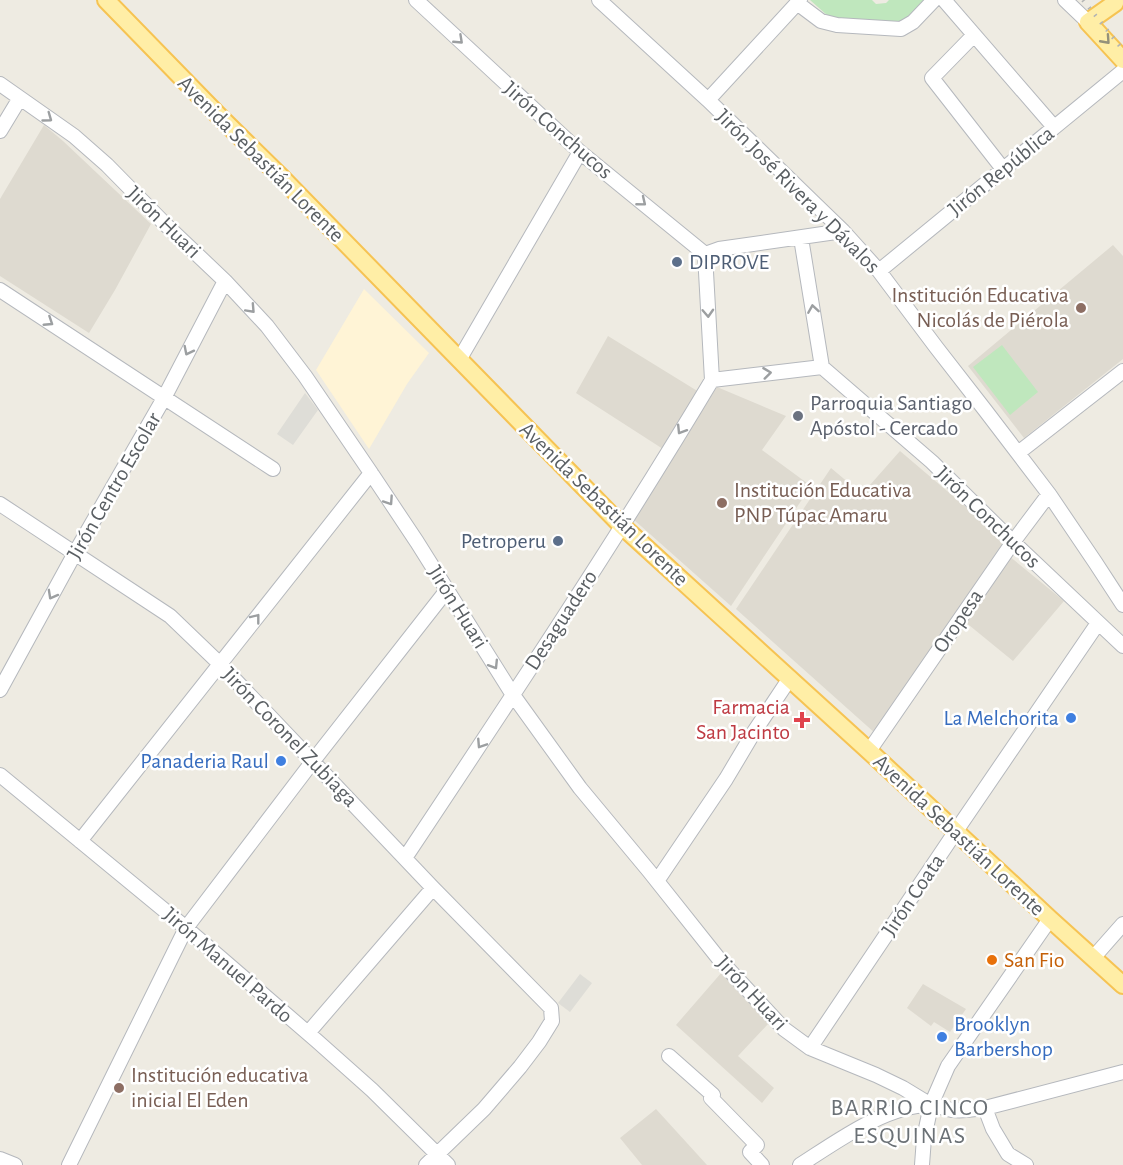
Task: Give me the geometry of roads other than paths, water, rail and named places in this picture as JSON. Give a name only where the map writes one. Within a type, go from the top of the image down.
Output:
[{"type":"main road","name":"Avenida Sebastián Lorente","points":[[106,0],[621,525],[1123,985]]},
{"type":"main road","points":[[1116,4],[1088,22],[1123,60]]},
{"type":"street","name":"Jirón Conchucos","points":[[416,0],[580,152],[705,254]]},
{"type":"street","name":"Jirón José Rivera y Dávalos","points":[[599,0],[708,100],[843,231],[879,271],[1048,494],[1123,606]]},
{"type":"street","points":[[708,100],[798,1],[821,21],[837,26],[901,29],[913,22],[934,0]]},
{"type":"street","points":[[944,0],[1054,127]]},
{"type":"street","points":[[1065,0],[1088,22]]},
{"type":"street","points":[[974,35],[932,78],[1003,169]]},
{"type":"street","name":"Jirón República","points":[[879,271],[1123,70]]},
{"type":"street","name":"Jirón Huari","points":[[0,84],[74,136],[107,165],[225,280],[267,326],[305,376],[371,473],[513,695],[580,788],[719,959],[784,1029],[810,1048],[876,1075],[931,1105]]},
{"type":"street","points":[[0,131],[20,98]]},
{"type":"street","points":[[459,360],[580,152]]},
{"type":"street","points":[[801,238],[822,367],[712,380],[705,254],[719,249],[843,231]]},
{"type":"street","name":"Jirón Centro Escolar","points":[[0,690],[164,398],[225,280]]},
{"type":"street","points":[[0,290],[273,469]]},
{"type":"street","name":"Jirón Conchucos","points":[[822,367],[932,462],[1123,646]]},
{"type":"street","points":[[1018,453],[1123,372]]},
{"type":"street","name":"Desaguadero","points":[[405,858],[513,695],[712,380]]},
{"type":"street","points":[[80,841],[371,473]]},
{"type":"street","name":"Oropesa","points":[[870,751],[1048,494]]},
{"type":"street","name":"Jirón Coronel Zubiaga","points":[[0,504],[170,616],[220,664],[433,888],[550,1006],[552,1021],[539,1042],[484,1109],[438,1154]]},
{"type":"street","points":[[69,1165],[186,928],[312,761],[447,590]]},
{"type":"street","name":"Jirón Coata","points":[[810,1048],[1098,623]]},
{"type":"street","points":[[657,881],[726,779],[790,678]]},
{"type":"street","name":"Jirón Manuel Pardo","points":[[0,775],[186,928],[308,1033],[372,1090],[448,1165]]},
{"type":"street","points":[[308,1033],[433,888]]},
{"type":"street","points":[[922,1165],[924,1138],[931,1105],[948,1066],[1050,919]]},
{"type":"street","points":[[1093,958],[1123,924]]},
{"type":"street","points":[[669,1056],[713,1095],[711,1098],[757,1145],[750,1152],[762,1165]]},
{"type":"street","points":[[800,1165],[854,1131],[888,1114],[911,1107],[931,1105],[962,1111],[985,1108],[1123,1072]]},
{"type":"street","points":[[985,1108],[993,1129],[1008,1154],[1026,1165]]},
{"type":"street","points":[[426,1165],[438,1154]]},
{"type":"street","points":[[0,1159],[15,1165]]},
{"type":"railway","points":[[1083,0],[1123,50]]},
{"type":"place","name":"DIPROVE","points":[[677,262]]},
{"type":"place","name":"Institución Educativa Nicolás de Piérola","points":[[1081,308]]},
{"type":"place","name":"Parroquia Santiago Apóstol - Cercado","points":[[798,416]]},
{"type":"place","name":"Institución Educativa PNP Túpac Amaru","points":[[722,503]]},
{"type":"place","name":"Petroperu","points":[[558,541]]},
{"type":"place","name":"La Melchorita","points":[[1071,718]]},
{"type":"place","name":"Farmacia San Jacinto","points":[[802,720]]},
{"type":"place","name":"Panaderia Raul","points":[[281,761]]},
{"type":"place","name":"San Fio","points":[[992,960]]},
{"type":"place","name":"Brooklyn Barbershop","points":[[942,1037]]},
{"type":"place","name":"Institución educativa inicial El Eden","points":[[119,1088]]},
{"type":"district","name":"BARRIO CINCO ESQUINAS","points":[[910,1122]]}]
